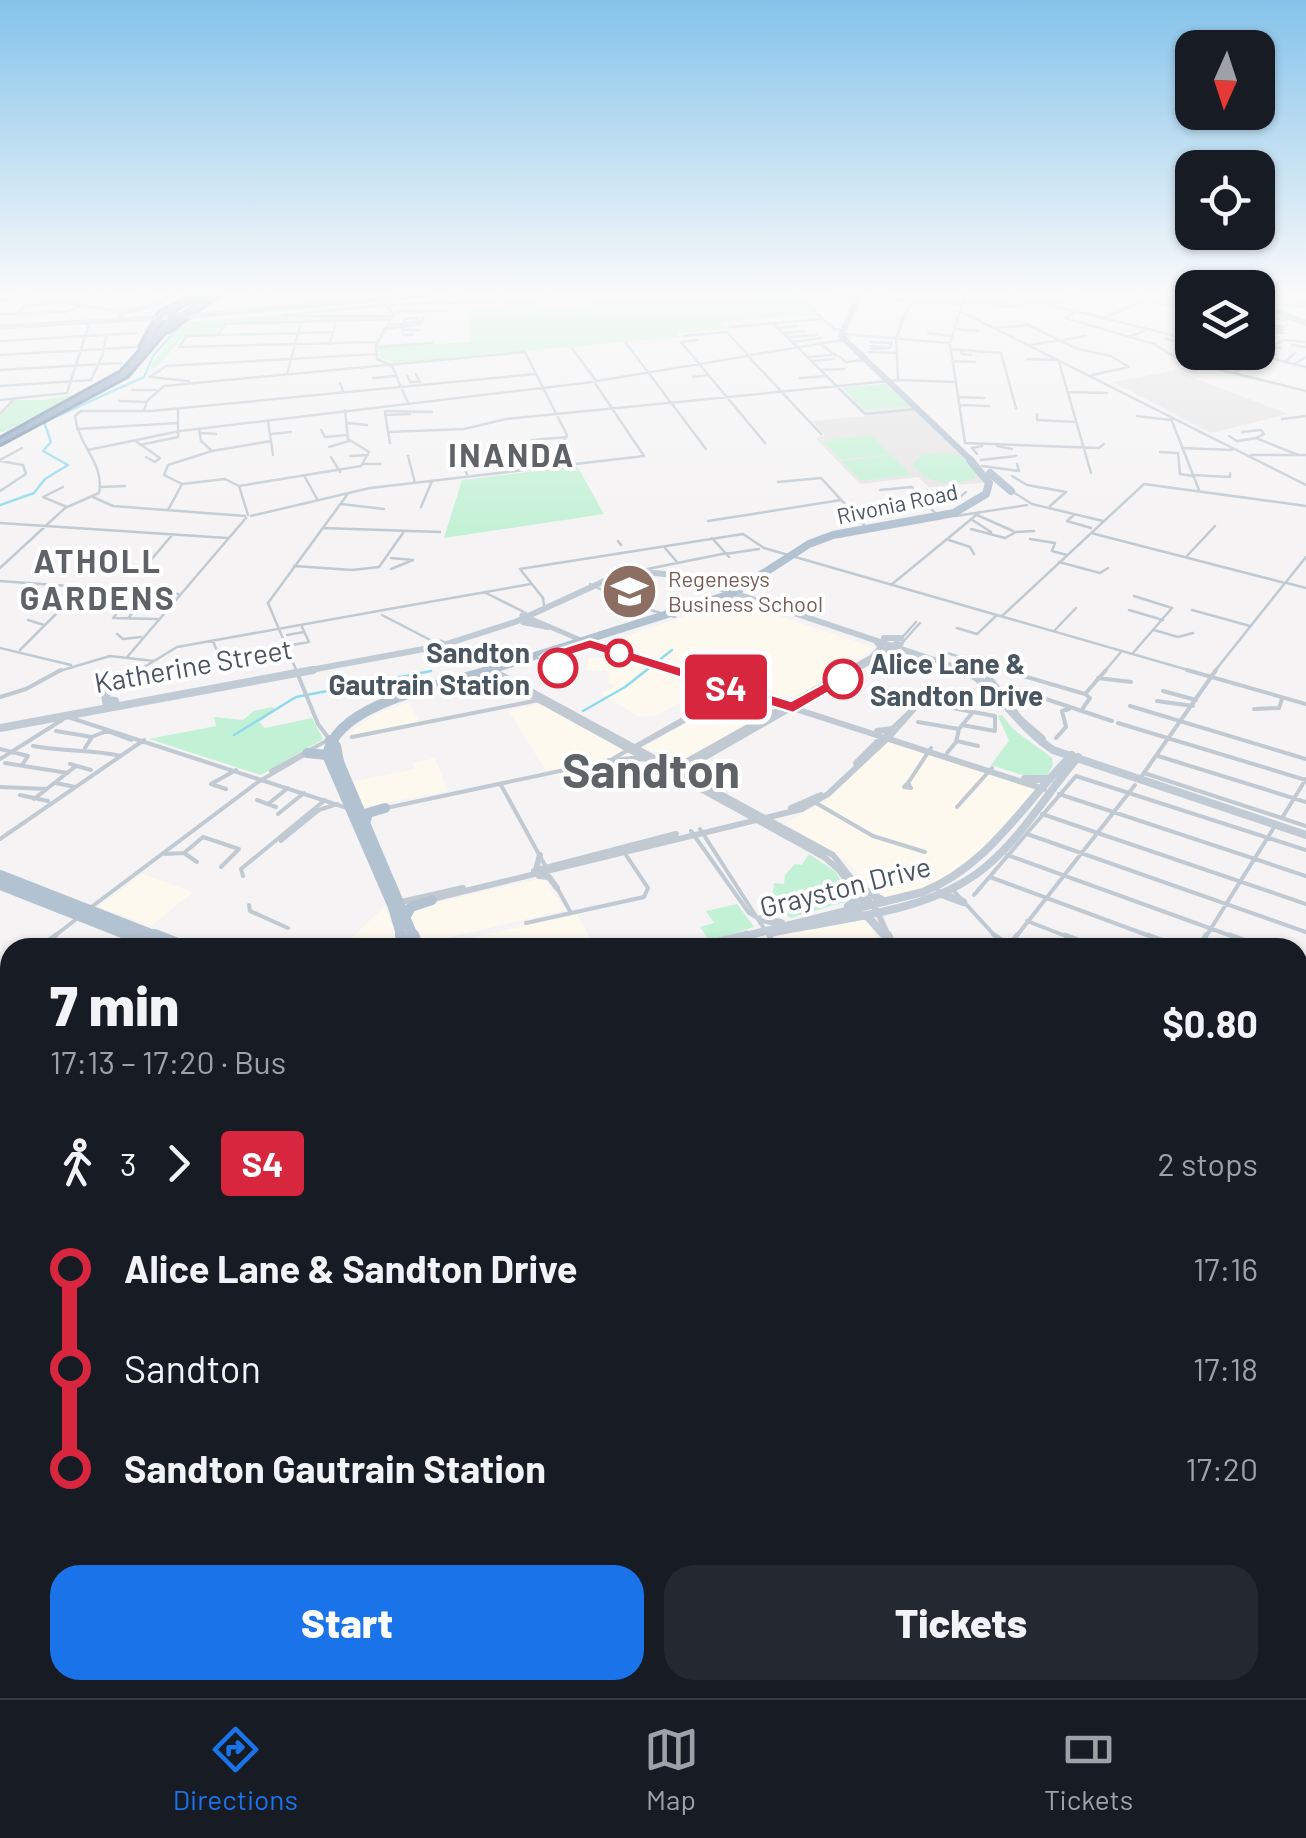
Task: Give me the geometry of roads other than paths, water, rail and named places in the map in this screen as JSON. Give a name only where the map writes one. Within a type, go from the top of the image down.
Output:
[{"type":"highway","points":[[0,440],[107,385],[117,374]]},
{"type":"main road","name":"Rivonia Road","points":[[493,672],[737,593],[763,581],[808,544],[865,526],[956,516],[986,502],[991,482],[982,463],[918,409],[888,374]]},
{"type":"main road","name":"Rivonia Road","points":[[893,380],[991,482]]},
{"type":"main road","name":"Rivonia Road","points":[[737,593],[794,557],[865,526],[963,510],[981,500],[991,482]]},
{"type":"main road","points":[[991,482],[1012,491]]},
{"type":"main road","name":"Katherine Street","points":[[444,644],[626,575],[655,572],[711,584],[898,644]]},
{"type":"main road","points":[[763,581],[752,594],[766,604]]},
{"type":"main road","points":[[711,584],[737,593]]},
{"type":"main road","points":[[710,603],[720,594],[711,584]]},
{"type":"main road","name":"Katherine Street","points":[[104,705],[444,644],[515,622],[544,602],[598,586]]},
{"type":"main road","points":[[710,603],[734,600],[766,604]]},
{"type":"main road","name":"Rivonia Road","points":[[326,735],[346,731],[374,708],[595,642],[671,613]]},
{"type":"main road","points":[[515,622],[548,627]]},
{"type":"main road","points":[[632,626],[649,624]]},
{"type":"main road","points":[[567,647],[576,641],[571,636]]},
{"type":"main road","points":[[871,637],[880,646],[873,656]]},
{"type":"main road","points":[[898,644],[959,662],[989,679],[1027,726],[1074,757],[1113,773]]},
{"type":"main road","points":[[898,644],[980,678],[1019,726],[1061,757],[1051,785],[1025,779]]},
{"type":"main road","points":[[517,663],[548,657]]},
{"type":"main road","name":"Katherine Street","points":[[0,727],[297,670]]},
{"type":"main road","points":[[114,687],[106,700],[116,701]]},
{"type":"main road","points":[[346,731],[332,753],[336,801],[355,809]]},
{"type":"main road","points":[[326,735],[355,809],[365,824],[377,862],[414,938]]},
{"type":"main road","points":[[1053,750],[1306,830]]},
{"type":"main road","points":[[308,753],[332,753]]},
{"type":"main road","name":"Grayston Drive","points":[[766,932],[820,914],[945,888],[979,862],[1068,769],[1074,757]]},
{"type":"main road","name":"Grayston Drive","points":[[1051,785],[1074,757]]},
{"type":"main road","points":[[1068,769],[1085,765],[1306,830]]},
{"type":"main road","points":[[365,824],[367,814],[385,808]]},
{"type":"main road","points":[[355,809],[359,843],[377,862]]},
{"type":"main road","points":[[0,875],[139,938]]},
{"type":"main road","points":[[0,885],[158,938]]},
{"type":"main road","points":[[945,888],[964,903]]},
{"type":"main road","points":[[820,914],[854,904],[858,890],[891,902],[883,911],[883,919]]},
{"type":"main road","points":[[396,902],[414,900]]},
{"type":"main road","points":[[407,919],[408,909],[432,900]]},
{"type":"main road","points":[[396,902],[404,938]]},
{"type":"main road","name":"Grayston Drive","points":[[739,938],[870,906]]},
{"type":"main road","points":[[849,914],[868,917],[885,936]]},
{"type":"street","points":[[0,400],[67,393],[73,374]]},
{"type":"street","points":[[0,386],[90,380],[92,374]]},
{"type":"street","points":[[154,374],[150,377],[194,382]]},
{"type":"street","points":[[132,390],[285,374]]},
{"type":"street","points":[[323,374],[326,380]]},
{"type":"street","points":[[416,374],[419,384]]},
{"type":"street","points":[[0,568],[67,507],[93,497],[101,488],[103,474],[79,440],[78,413],[144,412],[532,374]]},
{"type":"street","points":[[535,374],[568,437]]},
{"type":"street","points":[[93,497],[113,506],[247,516],[354,491],[644,456],[591,374]]},
{"type":"street","points":[[88,450],[178,432],[406,402],[542,391],[641,374]]},
{"type":"street","points":[[649,374],[706,449]]},
{"type":"street","points":[[766,374],[821,434]]},
{"type":"street","points":[[893,374],[893,380]]},
{"type":"street","points":[[955,374],[966,443],[1101,448],[1104,444]]},
{"type":"street","points":[[1009,374],[1016,408]]},
{"type":"street","points":[[1062,374],[1091,472]]},
{"type":"street","points":[[1235,374],[1306,392]]},
{"type":"street","points":[[407,375],[410,382],[419,384]]},
{"type":"street","points":[[692,377],[708,375],[765,444]]},
{"type":"street","points":[[803,377],[826,375],[864,414],[918,409]]},
{"type":"street","points":[[1090,375],[1306,486]]},
{"type":"street","points":[[373,378],[396,376],[406,402]]},
{"type":"street","points":[[388,432],[462,430],[490,421],[893,380],[956,382]]},
{"type":"street","points":[[1290,387],[1298,382]]},
{"type":"street","points":[[340,383],[344,392]]},
{"type":"street","points":[[144,412],[156,390]]},
{"type":"street","points":[[265,391],[267,400]]},
{"type":"street","points":[[1067,392],[1106,392]]},
{"type":"street","points":[[958,397],[984,398]]},
{"type":"street","points":[[0,414],[14,399]]},
{"type":"street","points":[[120,401],[147,402]]},
{"type":"street","points":[[384,405],[390,443]]},
{"type":"street","points":[[959,405],[990,406]]},
{"type":"street","points":[[324,406],[326,412]]},
{"type":"street","points":[[310,407],[312,415]]},
{"type":"street","points":[[385,413],[397,408],[432,412]]},
{"type":"street","points":[[140,445],[178,438],[178,409]]},
{"type":"street","points":[[270,441],[171,463],[163,473],[182,484],[225,479],[239,486],[354,470],[363,464],[368,450],[350,441],[344,410]]},
{"type":"street","points":[[385,413],[415,414]]},
{"type":"street","points":[[1037,414],[1038,420],[1076,422]]},
{"type":"street","points":[[1136,416],[1170,418]]},
{"type":"street","points":[[1282,419],[1306,416]]},
{"type":"street","points":[[1170,418],[1199,491]]},
{"type":"street","points":[[268,421],[272,455]]},
{"type":"street","points":[[77,429],[178,423]]},
{"type":"street","points":[[346,423],[366,424]]},
{"type":"street","points":[[321,430],[325,438],[347,435]]},
{"type":"street","points":[[1229,436],[1238,441],[1264,434],[1262,430],[1242,432]]},
{"type":"street","points":[[199,431],[216,434]]},
{"type":"street","points":[[199,431],[212,451]]},
{"type":"street","points":[[270,434],[291,432]]},
{"type":"street","points":[[568,437],[561,446],[572,465]]},
{"type":"street","points":[[532,440],[568,437]]},
{"type":"street","points":[[951,438],[963,437]]},
{"type":"street","points":[[1257,438],[1298,455]]},
{"type":"street","points":[[134,440],[160,458],[156,462],[146,457]]},
{"type":"street","points":[[329,447],[350,441]]},
{"type":"street","points":[[1284,449],[1289,443]]},
{"type":"street","points":[[982,463],[1016,456],[1004,444]]},
{"type":"street","points":[[977,454],[972,448],[991,445],[1010,449]]},
{"type":"street","points":[[454,447],[468,477]]},
{"type":"street","points":[[0,460],[22,448]]},
{"type":"street","points":[[1181,448],[1237,450]]},
{"type":"street","points":[[1193,448],[1197,456]]},
{"type":"street","points":[[1000,450],[1010,449]]},
{"type":"street","points":[[1160,452],[1178,453],[1180,474],[1230,477],[1230,473]]},
{"type":"street","points":[[1247,455],[1306,452]]},
{"type":"street","points":[[350,456],[368,455]]},
{"type":"street","points":[[541,461],[540,456],[566,455]]},
{"type":"street","points":[[408,456],[414,482]]},
{"type":"street","points":[[331,457],[340,472]]},
{"type":"street","points":[[0,460],[23,466],[26,474],[0,491]]},
{"type":"street","points":[[982,463],[1014,472],[1019,471],[1017,464]]},
{"type":"street","points":[[363,464],[380,464]]},
{"type":"street","points":[[323,466],[330,473]]},
{"type":"street","points":[[798,470],[807,478]]},
{"type":"street","points":[[300,472],[317,500]]},
{"type":"street","points":[[1012,476],[1027,485],[1066,493],[1048,508]]},
{"type":"street","points":[[778,482],[807,478],[830,482],[865,526]]},
{"type":"street","points":[[421,507],[432,480]]},
{"type":"street","points":[[991,482],[1032,504],[1102,521]]},
{"type":"street","points":[[168,510],[182,484]]},
{"type":"street","points":[[956,628],[978,634],[1146,484],[1306,506]]},
{"type":"street","points":[[101,488],[125,486]]},
{"type":"street","points":[[239,486],[247,516]]},
{"type":"street","points":[[63,487],[43,498],[67,507]]},
{"type":"street","points":[[880,490],[912,487],[934,514],[901,522]]},
{"type":"street","points":[[920,494],[939,493],[956,500],[966,492]]},
{"type":"street","points":[[326,735],[268,602],[346,495]]},
{"type":"street","points":[[709,522],[841,500]]},
{"type":"street","points":[[893,504],[924,500]]},
{"type":"street","points":[[341,504],[384,509]]},
{"type":"street","points":[[956,516],[1032,504]]},
{"type":"street","points":[[891,585],[978,514]]},
{"type":"street","points":[[978,514],[1016,532],[1034,531]]},
{"type":"street","points":[[1075,514],[1067,521],[1306,588]]},
{"type":"street","points":[[128,656],[247,516]]},
{"type":"street","points":[[971,520],[988,527],[990,532]]},
{"type":"street","points":[[1081,525],[1086,520]]},
{"type":"street","points":[[0,522],[227,538]]},
{"type":"street","points":[[1186,557],[1215,526]]},
{"type":"street","points":[[323,528],[440,532]]},
{"type":"street","points":[[971,529],[1008,538],[1016,532]]},
{"type":"street","points":[[294,566],[362,570],[382,566],[404,533]]},
{"type":"street","points":[[150,560],[174,534]]},
{"type":"street","points":[[544,602],[520,569],[743,534],[764,548],[1306,704]]},
{"type":"street","points":[[712,538],[731,555]]},
{"type":"street","points":[[1030,538],[1055,544],[1052,551],[1067,556]]},
{"type":"street","points":[[946,540],[970,547],[974,554]]},
{"type":"street","points":[[750,550],[753,543]]},
{"type":"street","points":[[662,548],[677,562]]},
{"type":"street","points":[[598,586],[677,562],[764,548]]},
{"type":"street","points":[[1306,557],[1210,676],[1184,722],[1142,775],[1282,818],[1306,830]]},
{"type":"street","points":[[389,558],[412,560],[391,569]]},
{"type":"street","points":[[1060,562],[1100,573],[1108,568]]},
{"type":"street","points":[[0,581],[178,594]]},
{"type":"street","points":[[104,705],[114,687],[175,648],[529,582]]},
{"type":"street","points":[[598,586],[632,605],[671,613]]},
{"type":"street","points":[[20,650],[83,587]]},
{"type":"street","points":[[484,592],[548,627],[680,670],[525,614]]},
{"type":"street","points":[[1132,654],[1170,612],[1169,606],[1134,596]]},
{"type":"street","points":[[132,599],[156,602]]},
{"type":"street","points":[[128,618],[142,601]]},
{"type":"street","points":[[1054,631],[1076,608]]},
{"type":"street","points":[[119,610],[112,618],[158,618]]},
{"type":"street","points":[[1129,610],[1163,620]]},
{"type":"street","points":[[1192,610],[1250,626]]},
{"type":"street","points":[[379,612],[836,858],[883,919],[888,938]]},
{"type":"street","points":[[28,620],[28,624],[44,625]]},
{"type":"street","points":[[717,748],[898,644],[918,623]]},
{"type":"street","points":[[286,646],[309,642],[301,626]]},
{"type":"street","points":[[1154,630],[1180,637],[1192,633]]},
{"type":"street","points":[[287,635],[304,632]]},
{"type":"street","points":[[117,634],[118,638],[141,638]]},
{"type":"street","points":[[213,641],[219,656]]},
{"type":"street","points":[[444,644],[493,672]]},
{"type":"street","points":[[675,771],[898,644]]},
{"type":"street","points":[[0,648],[72,665]]},
{"type":"street","points":[[1085,694],[1122,651]]},
{"type":"street","points":[[947,653],[1085,694],[1090,698],[1082,709],[1062,711],[1066,726],[1056,738]]},
{"type":"street","points":[[0,698],[22,693],[72,665],[128,656],[154,662]]},
{"type":"street","points":[[694,675],[1025,779]]},
{"type":"street","points":[[1098,678],[1131,682]]},
{"type":"street","points":[[739,689],[778,706],[773,714]]},
{"type":"street","points":[[607,761],[739,689]]},
{"type":"street","points":[[1163,691],[1195,703]]},
{"type":"street","points":[[1026,692],[1306,779],[1282,818]]},
{"type":"street","points":[[810,697],[806,702],[811,710]]},
{"type":"street","points":[[1254,709],[1281,707],[1282,697]]},
{"type":"street","points":[[346,731],[542,698],[650,760]]},
{"type":"street","points":[[760,698],[811,710],[1051,785],[1113,812],[1306,876]]},
{"type":"street","points":[[1158,700],[1195,703]]},
{"type":"street","points":[[519,879],[544,863],[561,863],[814,802],[922,701],[996,717],[995,731],[918,722]]},
{"type":"street","points":[[1130,706],[1306,759]]},
{"type":"street","points":[[946,753],[973,712]]},
{"type":"street","points":[[0,759],[56,723],[71,718],[336,801]]},
{"type":"street","points":[[56,731],[92,737]]},
{"type":"street","points":[[85,748],[92,737],[105,731],[131,740]]},
{"type":"street","points":[[780,829],[781,817],[814,802],[886,733]]},
{"type":"street","points":[[875,744],[886,733]]},
{"type":"street","points":[[264,777],[308,753],[326,735]]},
{"type":"street","points":[[51,938],[264,777],[326,735]]},
{"type":"street","points":[[0,839],[144,740]]},
{"type":"street","points":[[957,741],[978,746]]},
{"type":"street","points":[[618,756],[624,750],[619,742]]},
{"type":"street","points":[[22,765],[36,747],[72,753],[85,748],[120,756]]},
{"type":"street","points":[[0,748],[27,756]]},
{"type":"street","points":[[607,761],[633,748]]},
{"type":"street","points":[[908,782],[930,749]]},
{"type":"street","points":[[1158,756],[1306,802]]},
{"type":"street","points":[[355,809],[385,808],[638,757],[675,771],[730,806],[758,817],[789,812]]},
{"type":"street","points":[[5,763],[68,774]]},
{"type":"street","points":[[34,798],[68,774],[73,765],[92,770]]},
{"type":"street","points":[[956,807],[991,769]]},
{"type":"street","points":[[226,789],[211,784],[236,770]]},
{"type":"street","points":[[1051,785],[1076,776],[1306,850]]},
{"type":"street","points":[[56,783],[75,786]]},
{"type":"street","points":[[500,783],[570,913]]},
{"type":"street","points":[[974,896],[1042,814],[1051,785]]},
{"type":"street","points":[[1017,938],[1134,785]]},
{"type":"street","points":[[0,786],[46,789]]},
{"type":"street","points":[[268,804],[288,788]]},
{"type":"street","points":[[257,800],[277,810],[304,793]]},
{"type":"street","points":[[20,795],[48,801]]},
{"type":"street","points":[[280,841],[336,801]]},
{"type":"street","points":[[243,876],[241,868],[336,801]]},
{"type":"street","points":[[814,802],[865,833],[924,852]]},
{"type":"street","points":[[730,806],[737,814],[732,823]]},
{"type":"street","points":[[741,806],[775,812]]},
{"type":"street","points":[[1042,814],[1306,904]]},
{"type":"street","points":[[732,823],[780,829]]},
{"type":"street","points":[[1204,938],[1273,828]]},
{"type":"street","points":[[697,831],[766,932]]},
{"type":"street","points":[[1026,834],[1306,932]]},
{"type":"street","points":[[184,853],[203,837],[239,849],[221,868]]},
{"type":"street","points":[[531,872],[544,863],[621,849]]},
{"type":"street","points":[[526,923],[647,895],[648,888],[621,849]]},
{"type":"street","points":[[162,854],[184,853],[197,862]]},
{"type":"street","points":[[1007,854],[1238,938]]},
{"type":"street","points":[[414,900],[531,872],[544,863]]},
{"type":"street","points":[[396,902],[432,900],[547,876],[557,888]]},
{"type":"street","points":[[989,876],[1156,938]]},
{"type":"street","points":[[964,903],[1003,938]]},
{"type":"street","points":[[249,905],[250,912],[288,925]]},
{"type":"street","points":[[870,906],[885,936]]},
{"type":"street","points":[[1027,921],[1073,938]]},
{"type":"waterway","points":[[0,505],[34,493],[45,479],[68,465],[43,451],[51,442],[44,422],[145,374]]},
{"type":"waterway","points":[[583,711],[625,687],[672,650]]},
{"type":"waterway","points":[[234,735],[296,697],[431,671]]},
{"type":"tunnel","points":[[681,669],[693,672]]},
{"type":"tunnel","points":[[683,670],[696,673]]},
{"type":"place","name":"Regenesys Business School","points":[[629,591]]},
{"type":"place","name":"Sandton Gautrain Station","points":[[558,668]]},
{"type":"place","name":"Alice Lane & Sandton Drive","points":[[843,679]]},
{"type":"district","name":"INANDA","points":[[512,454]]},
{"type":"district","name":"ATHOLL GARDENS","points":[[98,578]]},
{"type":"district","name":"Sandton","points":[[651,769]]}]
